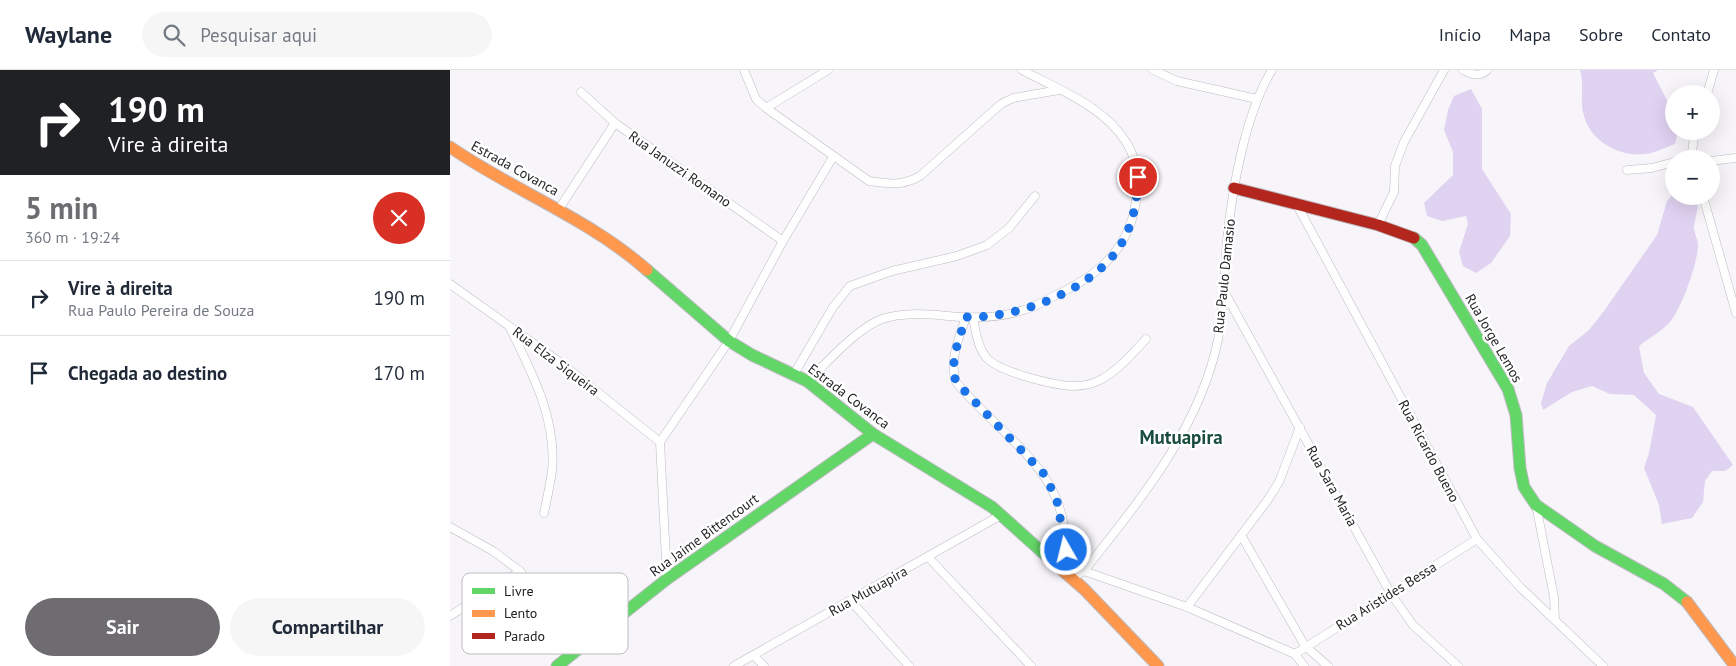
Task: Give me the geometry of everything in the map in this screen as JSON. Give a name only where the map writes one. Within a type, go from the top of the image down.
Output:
[{"type":"street","points":[[744,70],[756,99],[766,108],[869,181],[890,184],[908,183],[920,176],[950,152],[1001,104],[1013,98],[1059,90]]},
{"type":"street","points":[[766,108],[828,70]]},
{"type":"street","points":[[807,381],[856,336],[881,320],[915,314],[970,318],[1018,312],[1078,286],[1101,269],[1119,247],[1136,207],[1138,177],[1134,159],[1126,142],[1113,125],[1097,111],[1022,70]]},
{"type":"street","points":[[1153,70],[1176,81],[1257,99]]},
{"type":"street","name":"Rua Paulo Damasio","points":[[1084,571],[1162,467],[1177,445],[1195,411],[1218,340],[1226,293],[1227,242],[1234,188],[1257,99],[1272,70]]},
{"type":"street","points":[[1378,225],[1394,192],[1395,166],[1404,142],[1444,70]]},
{"type":"street","points":[[1463,70],[1480,75],[1487,70]]},
{"type":"street","points":[[1710,85],[1714,70]]},
{"type":"street","name":"Rua Januzzi Romano","points":[[581,92],[615,123],[783,241]]},
{"type":"street","points":[[559,209],[615,123]]},
{"type":"street","name":"Estrada Covanca","points":[[450,147],[486,172],[559,209],[630,255],[729,341],[752,355],[807,381],[872,434],[976,496],[1002,515],[1067,574],[1158,666]]},
{"type":"street","points":[[667,579],[660,442],[729,341],[783,241],[833,157]]},
{"type":"street","points":[[1720,160],[1736,158]]},
{"type":"street","points":[[1627,170],[1652,168],[1665,164]]},
{"type":"street","name":"Rua Jorge Lemos","points":[[1234,188],[1378,225],[1413,237],[1422,245],[1508,389],[1516,415],[1520,468],[1524,487],[1536,506],[1596,546],[1664,584],[1689,603],[1735,666]]},
{"type":"street","points":[[794,374],[833,307],[850,286],[892,270],[957,256],[988,245],[1009,228],[1035,196]]},
{"type":"street","name":"Rua Ricardo Bueno","points":[[1297,205],[1476,539],[1519,586],[1603,666]]},
{"type":"street","points":[[1706,205],[1733,293],[1736,313]]},
{"type":"street","name":"Rua Elza Siqueira","points":[[450,284],[561,362],[660,442]]},
{"type":"street","name":"Rua Sara Maria","points":[[1226,293],[1281,397],[1300,427],[1391,594],[1413,625],[1458,666]]},
{"type":"street","points":[[970,318],[979,344],[986,357],[993,363],[1043,381],[1071,386],[1087,385],[1099,380],[1124,363],[1146,339]]},
{"type":"street","points":[[970,318],[953,360],[952,370],[956,382],[1045,475],[1057,501],[1065,534],[1067,574],[1084,571],[1187,607],[1295,654],[1304,666]]},
{"type":"street","points":[[509,326],[547,414],[552,445],[552,471],[544,513]]},
{"type":"street","points":[[1187,607],[1279,482],[1300,427]]},
{"type":"street","name":"Rua Jaime Bittencourt","points":[[628,610],[667,579],[872,434]]},
{"type":"street","points":[[1536,506],[1554,597],[1555,620]]},
{"type":"street","name":"Rua Mutuapira","points":[[734,666],[929,558],[1002,515]]},
{"type":"street","points":[[450,527],[493,551],[520,571],[517,573]]},
{"type":"street","points":[[1241,535],[1305,646],[1328,666]]},
{"type":"street","name":"Rua Aristides Bessa","points":[[1295,654],[1476,539]]},
{"type":"street","points":[[929,558],[1031,666]]},
{"type":"street","points":[[850,601],[909,666]]},
{"type":"street","points":[[450,616],[462,608]]},
{"type":"street","name":"Rua Jaime Bittencourt","points":[[557,666],[572,654]]},
{"type":"street","points":[[754,656],[764,666]]},
{"type":"shaded area","points":[[1580,70],[1658,70],[1653,73],[1665,96],[1665,140],[1676,140],[1675,144],[1645,154],[1626,153],[1608,146],[1593,133],[1584,116]]},
{"type":"shaded area","points":[[1471,89],[1482,109],[1482,169],[1511,214],[1510,236],[1491,263],[1476,273],[1463,266],[1459,252],[1468,224],[1466,216],[1442,221],[1427,216],[1424,203],[1453,175],[1453,152],[1444,130],[1448,110],[1454,96]]},
{"type":"shaded area","points":[[1666,205],[1698,205],[1694,227],[1698,243],[1695,264],[1675,315],[1670,322],[1639,346],[1644,373],[1659,394],[1693,407],[1733,465],[1725,471],[1712,471],[1705,481],[1703,502],[1692,518],[1662,524],[1659,505],[1644,468],[1649,453],[1656,415],[1634,395],[1610,394],[1592,386],[1572,392],[1543,410],[1541,403],[1547,383],[1569,346],[1589,330],[1657,235]]},
{"type":"traffic: fast","points":[[1414,238],[1422,245],[1508,389],[1516,415],[1520,468],[1524,487],[1536,505],[1595,546],[1664,584],[1687,602]]},
{"type":"traffic: fast","points":[[647,270],[729,341],[752,355],[807,381],[873,434],[992,507],[1061,569]]},
{"type":"traffic: fast","points":[[628,610],[667,579],[873,434]]},
{"type":"traffic: fast","points":[[557,666],[572,654]]},
{"type":"traffic: slow","points":[[450,147],[474,163],[576,220],[600,235],[647,270]]},
{"type":"traffic: slow","points":[[1061,569],[1084,589],[1158,666]]},
{"type":"traffic: slow","points":[[1687,602],[1735,666]]},
{"type":"traffic: jam","points":[[1234,188],[1378,225],[1414,238]]},
{"type":"district","name":"Mutuapira","points":[[1181,437]]},
{"type":"route","points":[[1066,550],[1065,534],[1057,501],[1045,475],[1039,466],[956,382],[952,370],[953,360],[966,317],[973,318],[1018,312],[1078,286],[1101,269],[1119,247],[1129,227],[1136,207],[1138,177]]}]
